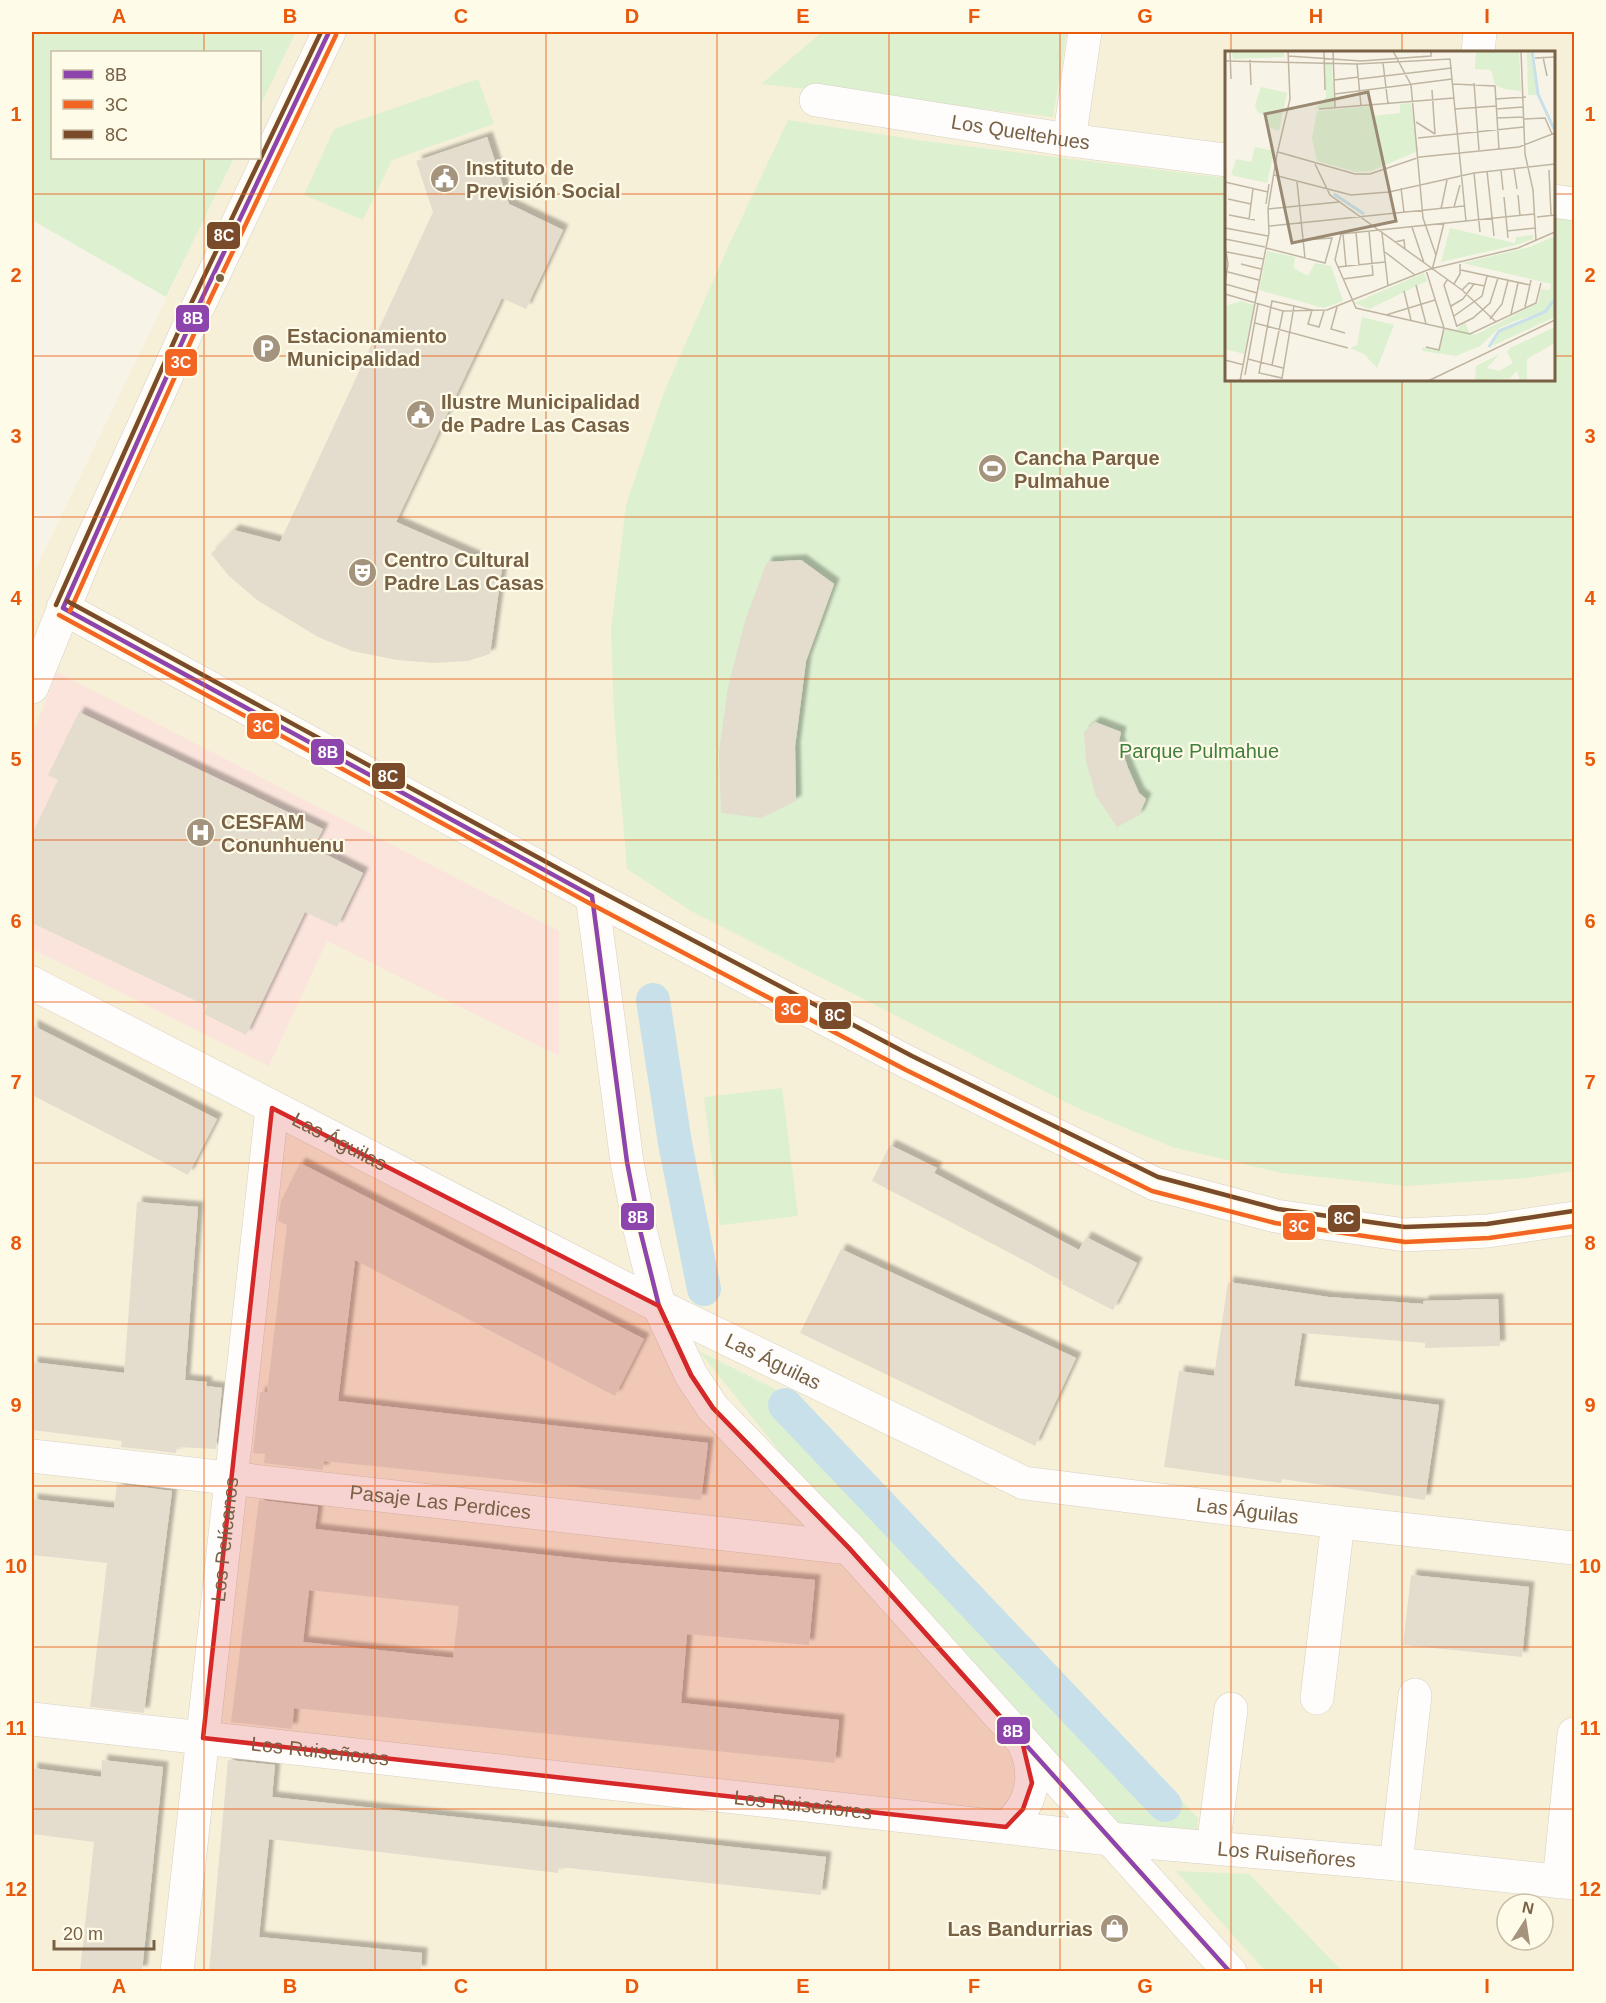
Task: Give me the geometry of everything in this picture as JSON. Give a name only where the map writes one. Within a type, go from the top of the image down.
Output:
[{"type":"street","points":[[32,687],[63,608],[196,311],[329,32]]},
{"type":"street","points":[[1069,140],[1085,32]]},
{"type":"street","points":[[1478,51],[1480,32]]},
{"type":"street","name":"Los Queltehues","points":[[816,100],[1069,140],[1225,160]]},
{"type":"street","points":[[1555,201],[1575,204]]},
{"type":"street","points":[[63,608],[592,896],[909,1063],[1155,1184],[1276,1216],[1406,1234],[1488,1232],[1575,1218]]},
{"type":"street","points":[[592,896],[627,1162],[659,1306],[680,1356],[713,1408],[849,1548],[1230,1971]]},
{"type":"street","name":"Las Águilas","points":[[32,983],[659,1306],[1024,1483],[1338,1522],[1575,1548]]},
{"type":"street","name":"Los Pelícanos","points":[[177,1971],[272,1108]]},
{"type":"street","name":"Pasaje Las Perdices","points":[[32,1456],[849,1548]]},
{"type":"street","points":[[1317,1698],[1338,1522]]},
{"type":"street","points":[[1396,1864],[1415,1695]]},
{"type":"street","points":[[1213,1847],[1231,1709]]},
{"type":"street","name":"Los Ruiseñores","points":[[32,1719],[1110,1839],[1396,1864],[1567,1883]]},
{"type":"street","points":[[1567,1883],[1575,1734]]},
{"type":"street","points":[[1006,1827],[1023,1809],[1032,1783],[1029,1754],[1022,1741]]},
{"type":"highlighted area","points":[[272,1108],[659,1306],[691,1375],[713,1408],[849,1548],[1022,1741],[1032,1783],[1023,1809],[1006,1827],[203,1738]]},
{"type":"shaded area","points":[[296,32],[1574,32],[1574,1971],[32,1972],[32,576],[234,159],[261,159],[261,104]]},
{"type":"shaded area","name":"CESFAM Conunhuenu","points":[[57,672],[559,931],[559,1056],[327,941],[269,1066],[32,949],[32,735]]},
{"type":"green space","points":[[32,32],[296,32],[261,104],[261,51],[51,51],[51,159],[234,159],[166,297],[32,220]]},
{"type":"green space","points":[[822,32],[1067,32],[1053,117],[761,84]]},
{"type":"green space","points":[[478,79],[494,124],[392,160],[363,220],[304,195],[334,129]]},
{"type":"green space","name":"Parque Pulmahue","points":[[788,120],[924,141],[1225,178],[1225,381],[1555,381],[1555,217],[1574,220],[1574,1171],[1527,1178],[1406,1186],[1282,1173],[1172,1147],[1077,1108],[691,911],[627,869],[614,716],[611,630],[626,505],[664,392],[729,245]]},
{"type":"green space","points":[[782,1088],[798,1216],[720,1225],[704,1097]]},
{"type":"green space","points":[[699,1351],[803,1403],[1198,1818],[1197,1834],[1117,1826],[780,1452]]},
{"type":"green space","points":[[1176,1871],[1249,1874],[1342,1971],[1265,1971]]},
{"type":"building","points":[[487,137],[509,204],[563,230],[526,309],[502,298],[396,522],[502,568],[490,654],[468,661],[434,663],[397,660],[352,651],[318,637],[257,600],[229,576],[211,554],[234,530],[280,542],[433,212],[416,161]]},
{"type":"building","points":[[801,560],[834,584],[806,661],[795,747],[796,801],[761,818],[721,813],[719,752],[728,687],[745,621],[767,562]]},
{"type":"building","points":[[79,712],[323,829],[313,848],[363,873],[337,927],[305,912],[246,1035],[204,1014],[207,1006],[32,923],[32,834],[58,780],[48,775]]},
{"type":"building","points":[[1095,722],[1121,732],[1119,741],[1128,768],[1139,793],[1146,799],[1139,815],[1117,827],[1096,796],[1086,761],[1084,732]]},
{"type":"building","points":[[32,1025],[217,1119],[188,1175],[32,1095]]},
{"type":"building","points":[[890,1145],[937,1168],[934,1173],[1079,1250],[1086,1237],[1137,1263],[1113,1310],[872,1181]]},
{"type":"building","points":[[300,1163],[644,1339],[615,1396],[355,1260],[338,1401],[708,1443],[701,1500],[324,1461],[323,1470],[264,1463],[265,1454],[253,1453],[260,1392],[267,1393],[287,1225],[278,1221],[281,1201]]},
{"type":"building","points":[[137,1202],[198,1207],[185,1380],[207,1382],[206,1386],[222,1388],[216,1449],[177,1447],[176,1453],[121,1447],[122,1441],[32,1430],[32,1362],[124,1373]]},
{"type":"building","points":[[841,1249],[1076,1358],[1035,1446],[800,1333]]},
{"type":"building","points":[[1228,1282],[1328,1297],[1423,1304],[1423,1301],[1498,1299],[1500,1346],[1425,1348],[1425,1343],[1302,1333],[1294,1386],[1439,1405],[1425,1500],[1282,1479],[1281,1483],[1164,1467],[1179,1371],[1214,1376]]},
{"type":"building","points":[[117,1484],[172,1491],[144,1713],[90,1707],[107,1563],[32,1555],[32,1499],[114,1508]]},
{"type":"building","points":[[259,1500],[318,1507],[315,1529],[608,1562],[815,1580],[809,1645],[687,1634],[681,1703],[839,1720],[835,1763],[294,1708],[292,1729],[231,1722]],"holes":[[[309,1590],[459,1606],[453,1658],[303,1642]]]},
{"type":"building","points":[[1411,1575],[1529,1587],[1522,1657],[1403,1645]]},
{"type":"building","points":[[102,1760],[163,1767],[142,1971],[80,1971],[94,1842],[32,1834],[32,1768],[101,1777]]},
{"type":"building","points":[[228,1760],[275,1765],[272,1797],[826,1857],[821,1895],[559,1867],[558,1873],[269,1839],[259,1937],[422,1953],[421,1971],[209,1971]]},
{"type":"waterway","points":[[653,1000],[675,1143],[704,1289]]},
{"type":"waterway","points":[[785,1405],[1165,1805]]},
{"type":"transit line","name":"8C","points":[[261,157],[321,32]]},
{"type":"transit line","name":"8B","points":[[63,608],[196,311],[329,32]]},
{"type":"transit line","name":"3C","points":[[70,611],[203,314],[336,35]]},
{"type":"transit line","name":"8C","points":[[56,605],[189,308],[260,159]]},
{"type":"transit line","name":"8C","points":[[67,601],[596,889],[912,1056],[1158,1177],[1278,1209],[1405,1227],[1487,1224],[1573,1211]]},
{"type":"transit line","name":"8B","points":[[63,608],[592,896]]},
{"type":"transit line","name":"3C","points":[[59,615],[589,903],[906,1070],[1152,1191],[1275,1223],[1405,1242],[1489,1238],[1574,1226]]},
{"type":"transit line","name":"8B","points":[[592,896],[627,1162],[641,1234],[659,1306],[691,1375],[713,1408],[849,1548],[1230,1972]]},
{"type":"place","name":"Instituto de Previsión Social","points":[[445,179]]},
{"type":"place","name":"Estacionamiento Municipalidad","points":[[266,348]]},
{"type":"place","name":"Ilustre Municipalidad de Padre Las Casas","points":[[420,414]]},
{"type":"place","name":"Cancha Parque Pulmahue","points":[[993,469]]},
{"type":"place","name":"Centro Cultural Padre Las Casas","points":[[363,572]]},
{"type":"place","name":"CESFAM Conunhuenu","points":[[200,833]]},
{"type":"place","name":"Las Bandurrias","points":[[1114,1929]]}]
